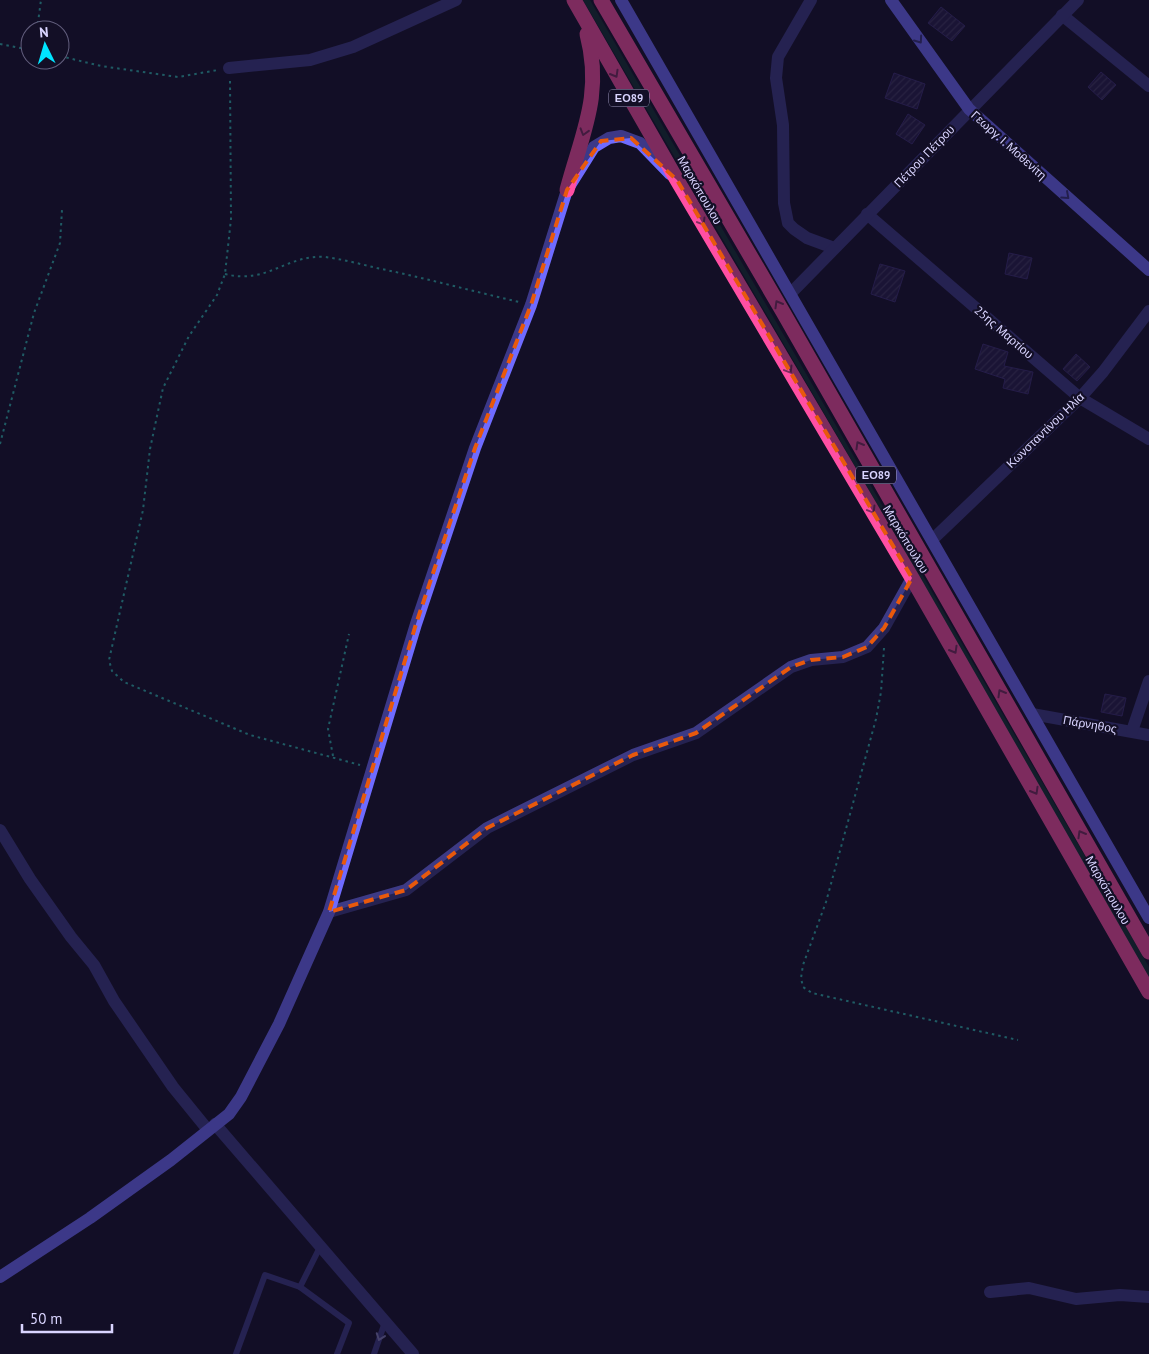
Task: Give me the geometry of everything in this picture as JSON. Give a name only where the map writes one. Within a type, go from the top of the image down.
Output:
[{"type":"highway","name":"Μαρκόπουλου","points":[[574,0],[677,180],[912,578],[1149,992]]},
{"type":"highway","name":"Μαρκόπουλου","points":[[601,0],[788,321],[1149,952]]},
{"type":"highway","points":[[567,190],[591,104],[594,78],[594,64],[582,16]]},
{"type":"street","points":[[229,68],[310,60],[386,33],[456,0]]},
{"type":"street","points":[[622,0],[792,293],[1149,918]]},
{"type":"street","points":[[811,0],[778,57],[776,78],[783,126],[784,203],[788,222],[794,229],[807,238],[834,248]]},
{"type":"street","name":"Γεωργ. Ι. Μοθενίτη","points":[[891,0],[970,109],[1149,270]]},
{"type":"street","name":"Πέτρου Πέτρου","points":[[792,293],[1078,0]]},
{"type":"street","points":[[1062,16],[1149,86]]},
{"type":"street","points":[[0,1277],[97,1213],[172,1160],[229,1114],[241,1097],[279,1024],[329,912],[416,624],[475,448],[531,306],[567,190],[594,147],[600,141],[621,136],[640,143],[677,180]]},
{"type":"street","name":"25ης Μαρτίου","points":[[868,214],[1080,398],[1149,439]]},
{"type":"street","name":"Κωνσταντίνου Ηλία","points":[[932,540],[1080,398],[1103,372],[1149,311]]},
{"type":"street","points":[[329,912],[406,890],[487,828],[633,755],[696,733],[791,667],[811,660],[843,657],[867,647],[884,628],[912,578]]},
{"type":"street","points":[[1132,731],[1149,682]]},
{"type":"street","name":"Πάρνηθος","points":[[1032,714],[1149,735]]},
{"type":"street","points":[[0,830],[30,879],[71,937],[94,965],[114,1002],[152,1056],[211,1127],[386,1320],[408,1352]]},
{"type":"street","points":[[990,1292],[1029,1288],[1076,1299],[1143,1295],[1149,1297]]},
{"type":"lane","points":[[300,1287],[320,1246]]},
{"type":"lane","points":[[236,1354],[265,1275],[300,1287],[349,1323],[337,1354]]},
{"type":"lane","points":[[374,1354],[386,1320]]},
{"type":"path","points":[[38,20],[41,0]]},
{"type":"path","points":[[0,44],[20,48]]},
{"type":"path","points":[[70,58],[101,66],[178,77],[229,68],[232,115],[231,219],[225,274],[217,295],[190,336],[163,388],[150,449],[141,518],[109,660],[112,670],[124,682],[250,735],[274,743],[333,756],[373,770]]},
{"type":"path","points":[[0,444],[34,313],[60,243],[62,210]]},
{"type":"path","points":[[225,274],[250,278],[265,275],[307,257],[325,258],[392,271],[531,306]]},
{"type":"path","points":[[884,628],[884,662],[876,719],[826,902],[800,978],[803,987],[812,993],[1018,1040]]},
{"type":"path","points":[[333,756],[328,729],[349,634]]},
{"type":"highlighted area","points":[[631,138],[677,180],[912,578],[884,628],[867,647],[843,657],[811,660],[791,667],[696,733],[633,755],[487,828],[406,890],[329,912],[416,624],[475,448],[531,305],[567,190],[601,141]]},
{"type":"green space","points":[[583,0],[590,0],[1149,967],[1149,978],[912,564]]},
{"type":"building","points":[[941,7],[965,26],[952,41],[928,23]]},
{"type":"building","points":[[1101,72],[1116,85],[1102,100],[1088,87]]},
{"type":"building","points":[[894,73],[925,84],[917,109],[885,98]]},
{"type":"building","points":[[908,114],[925,125],[912,144],[896,134]]},
{"type":"building","points":[[1009,253],[1032,258],[1027,279],[1005,274]]},
{"type":"building","points":[[880,264],[905,271],[895,302],[871,294]]},
{"type":"building","points":[[983,344],[1008,352],[1004,366],[1033,372],[1028,394],[1003,388],[1005,379],[975,369]]},
{"type":"building","points":[[1076,354],[1090,367],[1077,381],[1063,369]]},
{"type":"building","points":[[1105,694],[1126,698],[1122,716],[1101,712]]}]
